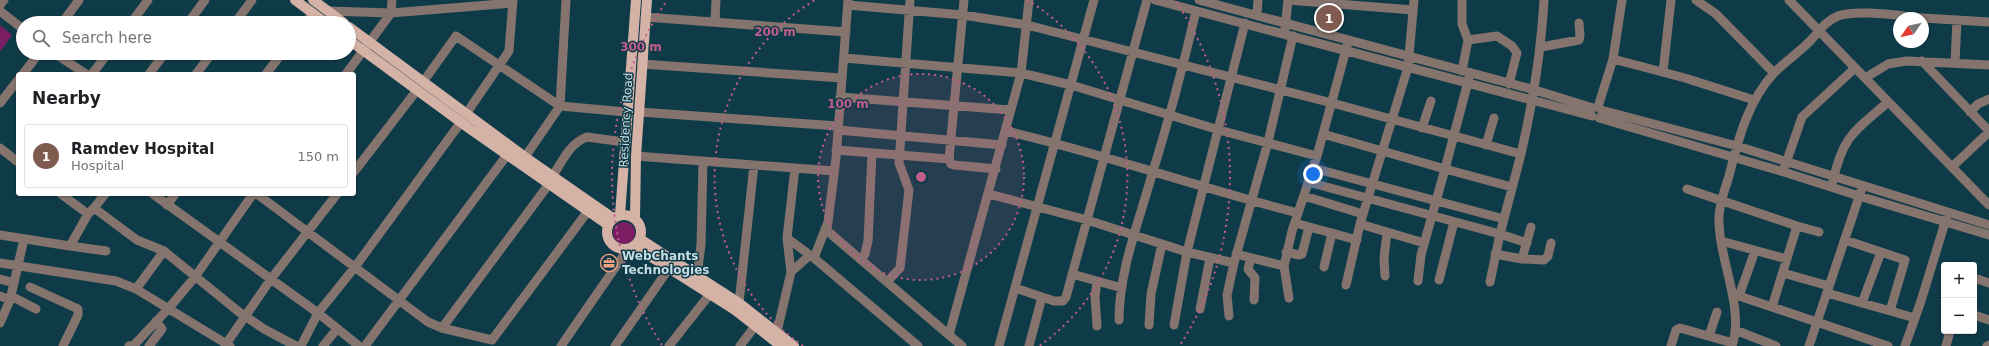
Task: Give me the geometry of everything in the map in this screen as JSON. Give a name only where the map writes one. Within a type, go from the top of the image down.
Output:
[{"type":"main road","points":[[296,0],[317,16]]},
{"type":"main road","points":[[313,0],[334,16]]},
{"type":"main road","name":"Residency Road","points":[[613,219],[624,142],[636,0]]},
{"type":"main road","name":"Residency Road","points":[[635,218],[636,156],[647,0]]},
{"type":"main road","points":[[356,35],[367,47],[464,118],[525,157],[588,212],[613,219],[625,214],[635,218],[641,227],[634,244]]},
{"type":"main road","points":[[356,43],[367,47]]},
{"type":"main road","points":[[464,118],[508,156],[551,180],[613,219]]},
{"type":"main road","points":[[613,219],[607,231],[610,242],[620,249],[634,244],[697,275],[739,303],[794,346]]},
{"type":"main road","points":[[634,244],[710,294],[756,326],[781,346]]},
{"type":"street","points":[[0,5],[4,0]]},
{"type":"street","points":[[67,16],[79,0]]},
{"type":"street","points":[[136,16],[148,0]]},
{"type":"street","points":[[193,16],[205,0]]},
{"type":"street","points":[[240,16],[252,0]]},
{"type":"street","points":[[348,72],[391,13],[392,0]]},
{"type":"street","points":[[525,157],[560,106],[566,0]]},
{"type":"street","points":[[715,22],[716,0]]},
{"type":"street","points":[[887,282],[900,268],[909,190],[899,167],[899,154],[910,0]]},
{"type":"street","points":[[949,159],[952,141],[957,67],[964,0]]},
{"type":"street","points":[[949,336],[1021,73],[1029,0]]},
{"type":"street","points":[[999,346],[1053,142],[1071,85],[1082,39],[1094,0]]},
{"type":"street","points":[[1015,288],[1054,301],[1063,301],[1066,297],[1146,0]]},
{"type":"street","points":[[1156,0],[1176,3],[1196,11],[1533,101],[1597,112],[1737,146],[1989,225]]},
{"type":"street","points":[[1199,0],[1233,5],[1257,15],[1348,41],[1410,56],[1535,90],[1734,157],[1989,235]]},
{"type":"street","points":[[1257,15],[1258,0]]},
{"type":"street","points":[[1229,316],[1227,295],[1235,259],[1268,142],[1279,90],[1288,35],[1285,23],[1288,0],[1413,10]]},
{"type":"street","points":[[1346,285],[1360,224],[1408,67],[1414,0]]},
{"type":"street","points":[[1418,281],[1424,243],[1468,84],[1466,72],[1468,40],[1462,24],[1462,0]]},
{"type":"street","points":[[1490,282],[1495,254],[1533,101],[1541,47],[1544,0]]},
{"type":"street","points":[[1597,112],[1613,59],[1622,0]]},
{"type":"street","points":[[1662,72],[1672,0]]},
{"type":"street","points":[[1696,0],[1716,14],[1774,73]]},
{"type":"street","points":[[1789,0],[1989,205]]},
{"type":"street","points":[[301,346],[318,313],[355,267],[464,118],[509,51],[513,2],[391,13],[328,12]]},
{"type":"street","points":[[791,272],[812,256],[828,222],[838,128],[848,2],[963,15],[1027,25],[1183,64],[1521,154]]},
{"type":"street","points":[[0,10],[16,23]]},
{"type":"street","points":[[1119,320],[1122,288],[1134,235],[1153,173],[1196,11]]},
{"type":"street","points":[[1736,295],[1723,256],[1718,216],[1737,146],[1754,100],[1774,73],[1837,16],[1850,13],[1893,16]]},
{"type":"street","points":[[645,17],[846,32]]},
{"type":"street","points":[[1929,18],[1989,22]]},
{"type":"street","points":[[1955,63],[1957,20]]},
{"type":"street","points":[[1174,325],[1187,252],[1245,23]]},
{"type":"street","points":[[1541,47],[1579,40],[1580,35],[1578,23]]},
{"type":"street","points":[[356,169],[456,36],[498,67],[560,106],[626,112]]},
{"type":"street","points":[[1468,40],[1497,36],[1512,46],[1518,56],[1509,84]]},
{"type":"street","points":[[1289,298],[1284,266],[1286,252],[1317,156],[1348,41]]},
{"type":"street","points":[[844,58],[1021,73],[1071,85],[1219,130],[1317,156]]},
{"type":"street","points":[[1613,59],[1754,100]]},
{"type":"street","points":[[25,72],[34,60]]},
{"type":"street","points":[[65,60],[83,72]]},
{"type":"street","points":[[94,72],[103,60]]},
{"type":"street","points":[[151,72],[160,60]]},
{"type":"street","points":[[198,72],[207,60]]},
{"type":"street","points":[[268,72],[277,60]]},
{"type":"street","points":[[1922,61],[1989,132],[1952,167]]},
{"type":"street","points":[[1865,78],[1888,64],[1922,61],[1989,66]]},
{"type":"street","points":[[642,64],[842,78]]},
{"type":"street","points":[[1784,172],[1802,117],[1855,68]]},
{"type":"street","points":[[0,103],[16,86]]},
{"type":"street","points":[[840,97],[954,107],[1011,110]]},
{"type":"street","points":[[1970,112],[1978,104],[1989,99]]},
{"type":"street","points":[[1422,128],[1431,101]]},
{"type":"street","points":[[1832,186],[1839,156],[1848,138],[1888,102]]},
{"type":"street","points":[[639,112],[838,128],[1002,145]]},
{"type":"street","points":[[1486,145],[1494,118]]},
{"type":"street","points":[[1006,131],[1053,142],[1153,173],[1251,201],[1298,212]]},
{"type":"street","points":[[1323,134],[1512,187]]},
{"type":"street","points":[[442,328],[551,180],[572,146],[588,137],[624,142]]},
{"type":"street","points":[[0,148],[16,160]]},
{"type":"street","points":[[836,150],[949,159],[954,165],[996,168]]},
{"type":"street","points":[[862,260],[868,241],[872,153]]},
{"type":"street","points":[[365,346],[508,156]]},
{"type":"street","points":[[636,156],[834,171]]},
{"type":"street","points":[[697,275],[701,245],[703,161]]},
{"type":"street","points":[[739,303],[754,165]]},
{"type":"street","points":[[777,332],[791,272],[787,238],[795,168]]},
{"type":"street","points":[[1313,168],[1504,219]]},
{"type":"street","points":[[1308,182],[1500,234],[1527,243]]},
{"type":"street","points":[[1809,346],[1862,186]]},
{"type":"street","points":[[1687,189],[1722,202],[1819,232]]},
{"type":"street","points":[[989,194],[1087,220],[1210,258],[1250,258],[1284,266]]},
{"type":"street","points":[[64,196],[91,211],[137,240],[164,251],[245,316],[264,329],[296,346]]},
{"type":"street","points":[[70,246],[91,211],[103,196]]},
{"type":"street","points":[[156,196],[318,313],[359,346]]},
{"type":"street","points":[[168,205],[174,196]]},
{"type":"street","points":[[132,346],[168,310],[195,277],[252,196]]},
{"type":"street","points":[[260,196],[428,322],[475,342],[491,343],[588,212]]},
{"type":"street","points":[[0,262],[18,267],[109,280],[136,289],[168,310],[228,345],[245,316],[271,279],[335,196]]},
{"type":"street","points":[[1304,196],[1363,214]]},
{"type":"street","points":[[1898,208],[1901,198]]},
{"type":"street","points":[[1905,346],[1948,212]]},
{"type":"street","points":[[1439,280],[1454,222]]},
{"type":"street","points":[[1295,223],[1357,240]]},
{"type":"street","points":[[1360,224],[1424,243]]},
{"type":"street","points":[[1286,252],[1299,255],[1302,254],[1309,226]]},
{"type":"street","points":[[1772,307],[1797,226]]},
{"type":"street","points":[[1522,259],[1531,227]]},
{"type":"street","points":[[825,229],[962,346]]},
{"type":"street","points":[[1324,267],[1332,233]]},
{"type":"street","points":[[1385,276],[1384,258],[1387,233]]},
{"type":"street","points":[[0,235],[106,251]]},
{"type":"street","points":[[787,238],[812,256],[918,346]]},
{"type":"street","points":[[0,323],[10,298],[24,239]]},
{"type":"street","points":[[1845,240],[1905,260],[1890,311]]},
{"type":"street","points":[[1721,241],[1787,259]]},
{"type":"street","points":[[1495,254],[1522,259],[1544,260],[1548,256],[1551,243]]},
{"type":"street","points":[[561,346],[634,244]]},
{"type":"street","points":[[1149,325],[1151,294],[1162,244]]},
{"type":"street","points":[[136,289],[164,251]]},
{"type":"street","points":[[1671,346],[1678,329],[1709,336],[1732,344],[1736,295],[1756,251]]},
{"type":"street","points":[[1862,303],[1881,252]]},
{"type":"street","points":[[1200,309],[1210,258]]},
{"type":"street","points":[[1250,258],[1248,269],[1256,278],[1254,300]]},
{"type":"street","points":[[615,346],[670,267]]},
{"type":"street","points":[[1783,273],[1862,303],[1915,318]]},
{"type":"street","points":[[1072,274],[1122,288]]},
{"type":"street","points":[[0,279],[14,283]]},
{"type":"street","points":[[1977,279],[1989,283]]},
{"type":"street","points":[[1097,282],[1095,298],[1097,326]]},
{"type":"street","points":[[30,287],[78,309],[78,315],[63,346]]},
{"type":"street","points":[[669,346],[710,294]]},
{"type":"street","points":[[1736,295],[1888,346]]},
{"type":"street","points":[[0,296],[10,298],[36,309]]},
{"type":"street","points":[[1028,346],[1042,297]]},
{"type":"street","points":[[1709,336],[1717,312]]},
{"type":"street","points":[[1977,316],[1989,320]]},
{"type":"street","points":[[149,346],[162,329],[156,321]]},
{"type":"street","points":[[740,346],[756,326]]},
{"type":"street","points":[[323,346],[337,329]]},
{"type":"street","points":[[1734,330],[1776,346]]},
{"type":"street","points":[[1946,346],[1949,334]]},
{"type":"shaded area","points":[[0,25],[12,35],[0,52]]},
{"type":"shaded area","points":[[624,222],[632,225],[635,233],[632,241],[624,244],[616,241],[613,233],[616,225]]},
{"type":"place","name":"Ramdev Hospital","points":[[1329,18]]},
{"type":"place","name":"WebChants Technologies","points":[[609,263]]}]
